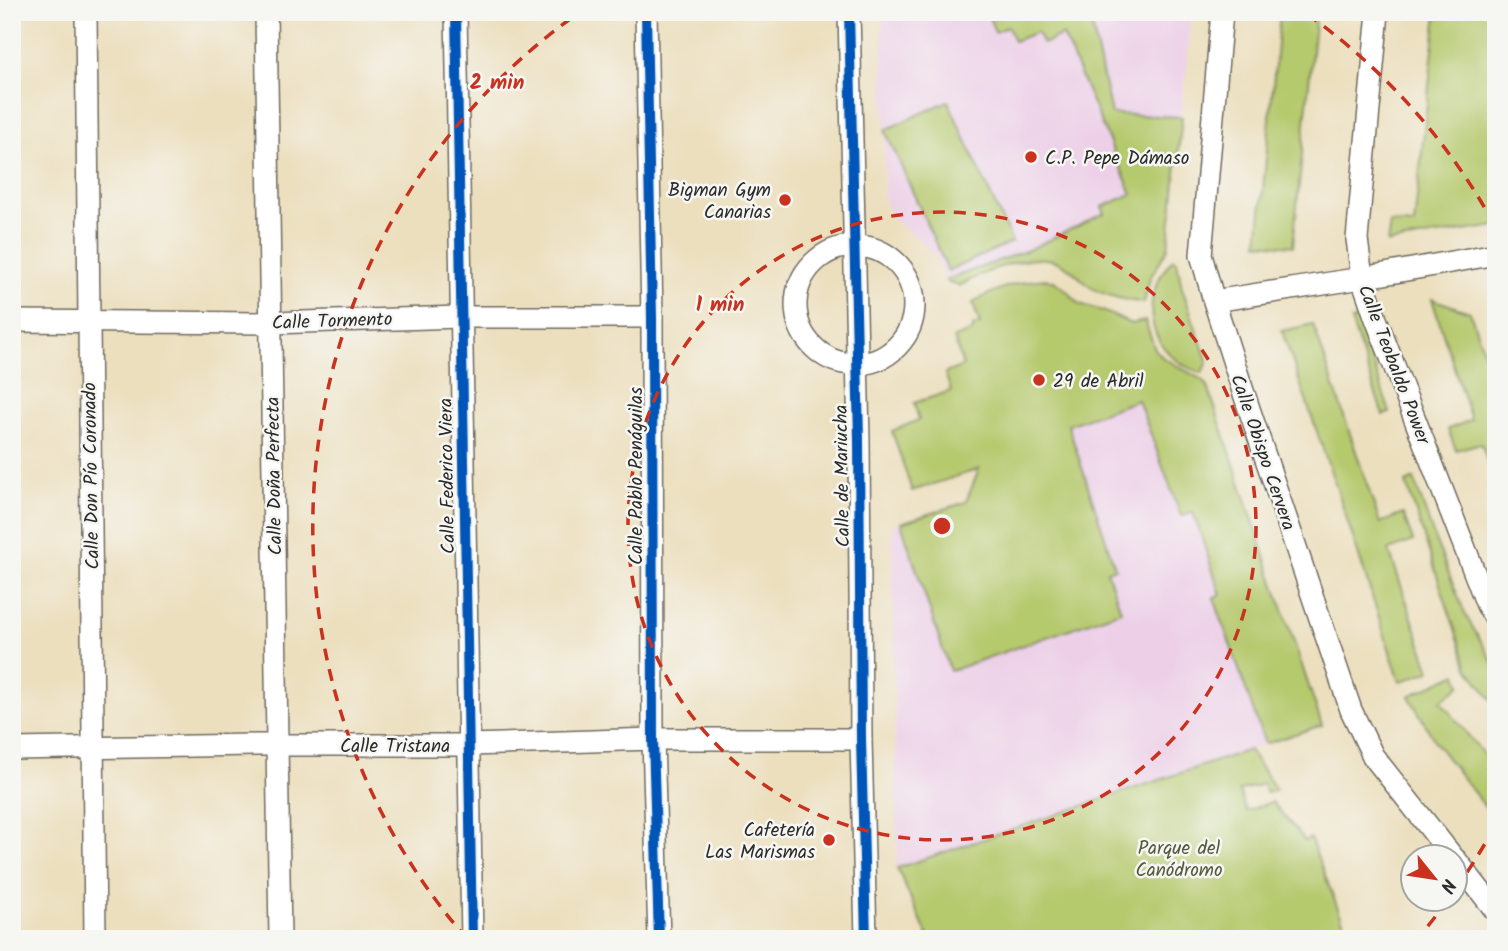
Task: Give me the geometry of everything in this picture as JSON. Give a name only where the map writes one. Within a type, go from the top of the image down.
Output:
[{"type":"street","name":"Calle Don Pío Coronado","points":[[86,12],[95,939]]},
{"type":"street","name":"Calle Doña Perfecta","points":[[266,12],[280,939]]},
{"type":"street","name":"Calle Federico Viera","points":[[456,12],[472,939]]},
{"type":"street","name":"Calle Pablo Penáguilas","points":[[646,12],[652,317],[653,739],[659,939]]},
{"type":"street","name":"Calle de Mariucha","points":[[849,12],[866,939]]},
{"type":"street","name":"Calle Obispo Cervera","points":[[1222,12],[1201,255],[1351,710],[1373,756],[1441,842]]},
{"type":"street","name":"Calle Teobaldo Power","points":[[1378,12],[1357,239],[1362,278],[1487,605],[1496,619]]},
{"type":"street","points":[[855,246],[875,249],[893,259],[906,274],[914,293],[914,314],[907,333],[895,349],[877,360],[857,365],[838,362],[822,354],[808,341],[800,325],[796,306],[799,288],[807,271],[820,258],[836,249],[855,246]]},
{"type":"street","points":[[1214,301],[1496,254]]},
{"type":"street","name":"Calle Tormento","points":[[12,321],[271,323],[460,317],[652,317]]},
{"type":"street","name":"Calle Tristana","points":[[12,749],[470,745],[653,739],[861,739]]},
{"type":"street","name":"Calle Obispo Cervera","points":[[1470,878],[1496,911]]},
{"type":"street","points":[[866,904],[878,939]]},
{"type":"shaded area","name":"C.P. Pepe Dámaso","points":[[882,12],[1192,12],[1168,248],[1150,278],[1145,296],[1041,243],[946,280],[935,256],[921,241],[897,223],[890,215],[884,199]]},
{"type":"shaded area","points":[[1139,400],[1181,515],[1193,512],[1221,596],[1214,599],[1265,744],[897,868],[892,525],[966,502],[980,468],[1013,444]]},
{"type":"green space","points":[[987,12],[1089,12],[1111,114],[1182,117],[1168,248],[1150,278],[1144,303],[1098,291],[1066,266],[1051,260],[1024,260],[982,274],[959,286],[946,280],[1028,250],[1105,213],[1102,207],[1132,194],[1063,35],[1043,44],[1037,32],[1014,41],[1008,26],[995,32]]},
{"type":"green space","points":[[1280,12],[1316,12],[1293,246],[1258,243]]},
{"type":"green space","points":[[1437,12],[1496,12],[1496,226],[1387,243],[1390,223],[1414,225]]},
{"type":"green space","points":[[948,101],[1012,242],[948,271],[885,130]]},
{"type":"green space","points":[[1173,259],[1177,261],[1182,288],[1207,360],[1202,373],[1183,365],[1169,354],[1153,325],[1151,308],[1154,291],[1161,275]]},
{"type":"green space","points":[[1045,279],[1054,281],[1080,304],[1131,324],[1145,321],[1155,349],[1162,357],[1204,381],[1208,387],[1322,725],[1265,744],[1214,598],[1221,595],[1193,512],[1181,516],[1138,400],[1068,425],[1115,568],[1107,571],[1121,611],[950,671],[901,523],[966,502],[979,469],[912,491],[892,431],[919,420],[914,403],[951,391],[945,373],[963,366],[954,338],[973,331],[973,326],[980,324],[973,303],[1008,286]]},
{"type":"green space","points":[[1432,299],[1470,312],[1496,386],[1496,486],[1481,443],[1456,450],[1448,429],[1471,420]]},
{"type":"green space","points":[[1358,318],[1390,413],[1383,415],[1351,321]]},
{"type":"green space","points":[[1313,324],[1380,523],[1403,514],[1413,541],[1389,550],[1430,671],[1400,682],[1282,331]]},
{"type":"green space","points":[[1414,479],[1466,616],[1496,667],[1496,706],[1468,668],[1406,483]]},
{"type":"green space","points":[[1457,674],[1461,685],[1441,701],[1496,770],[1496,821],[1437,745],[1409,696]]},
{"type":"green space","name":"Parque del Canódromo","points":[[1249,750],[1276,790],[1266,793],[1263,784],[1239,791],[1246,811],[1272,802],[1305,841],[1310,838],[1350,939],[929,939],[897,868]]},
{"type":"cycle path","points":[[456,12],[472,939]]},
{"type":"cycle path","points":[[646,12],[652,317],[653,739],[659,939]]},
{"type":"cycle path","points":[[849,12],[859,440],[861,739],[866,939]]},
{"type":"place","name":"C.P. Pepe Dámaso","points":[[1031,157]]},
{"type":"place","name":"Bigman Gym Canarias","points":[[785,200]]},
{"type":"place","name":"29 de Abril","points":[[1039,380]]},
{"type":"place","name":"Cafetería Las Marismas","points":[[829,840]]}]
